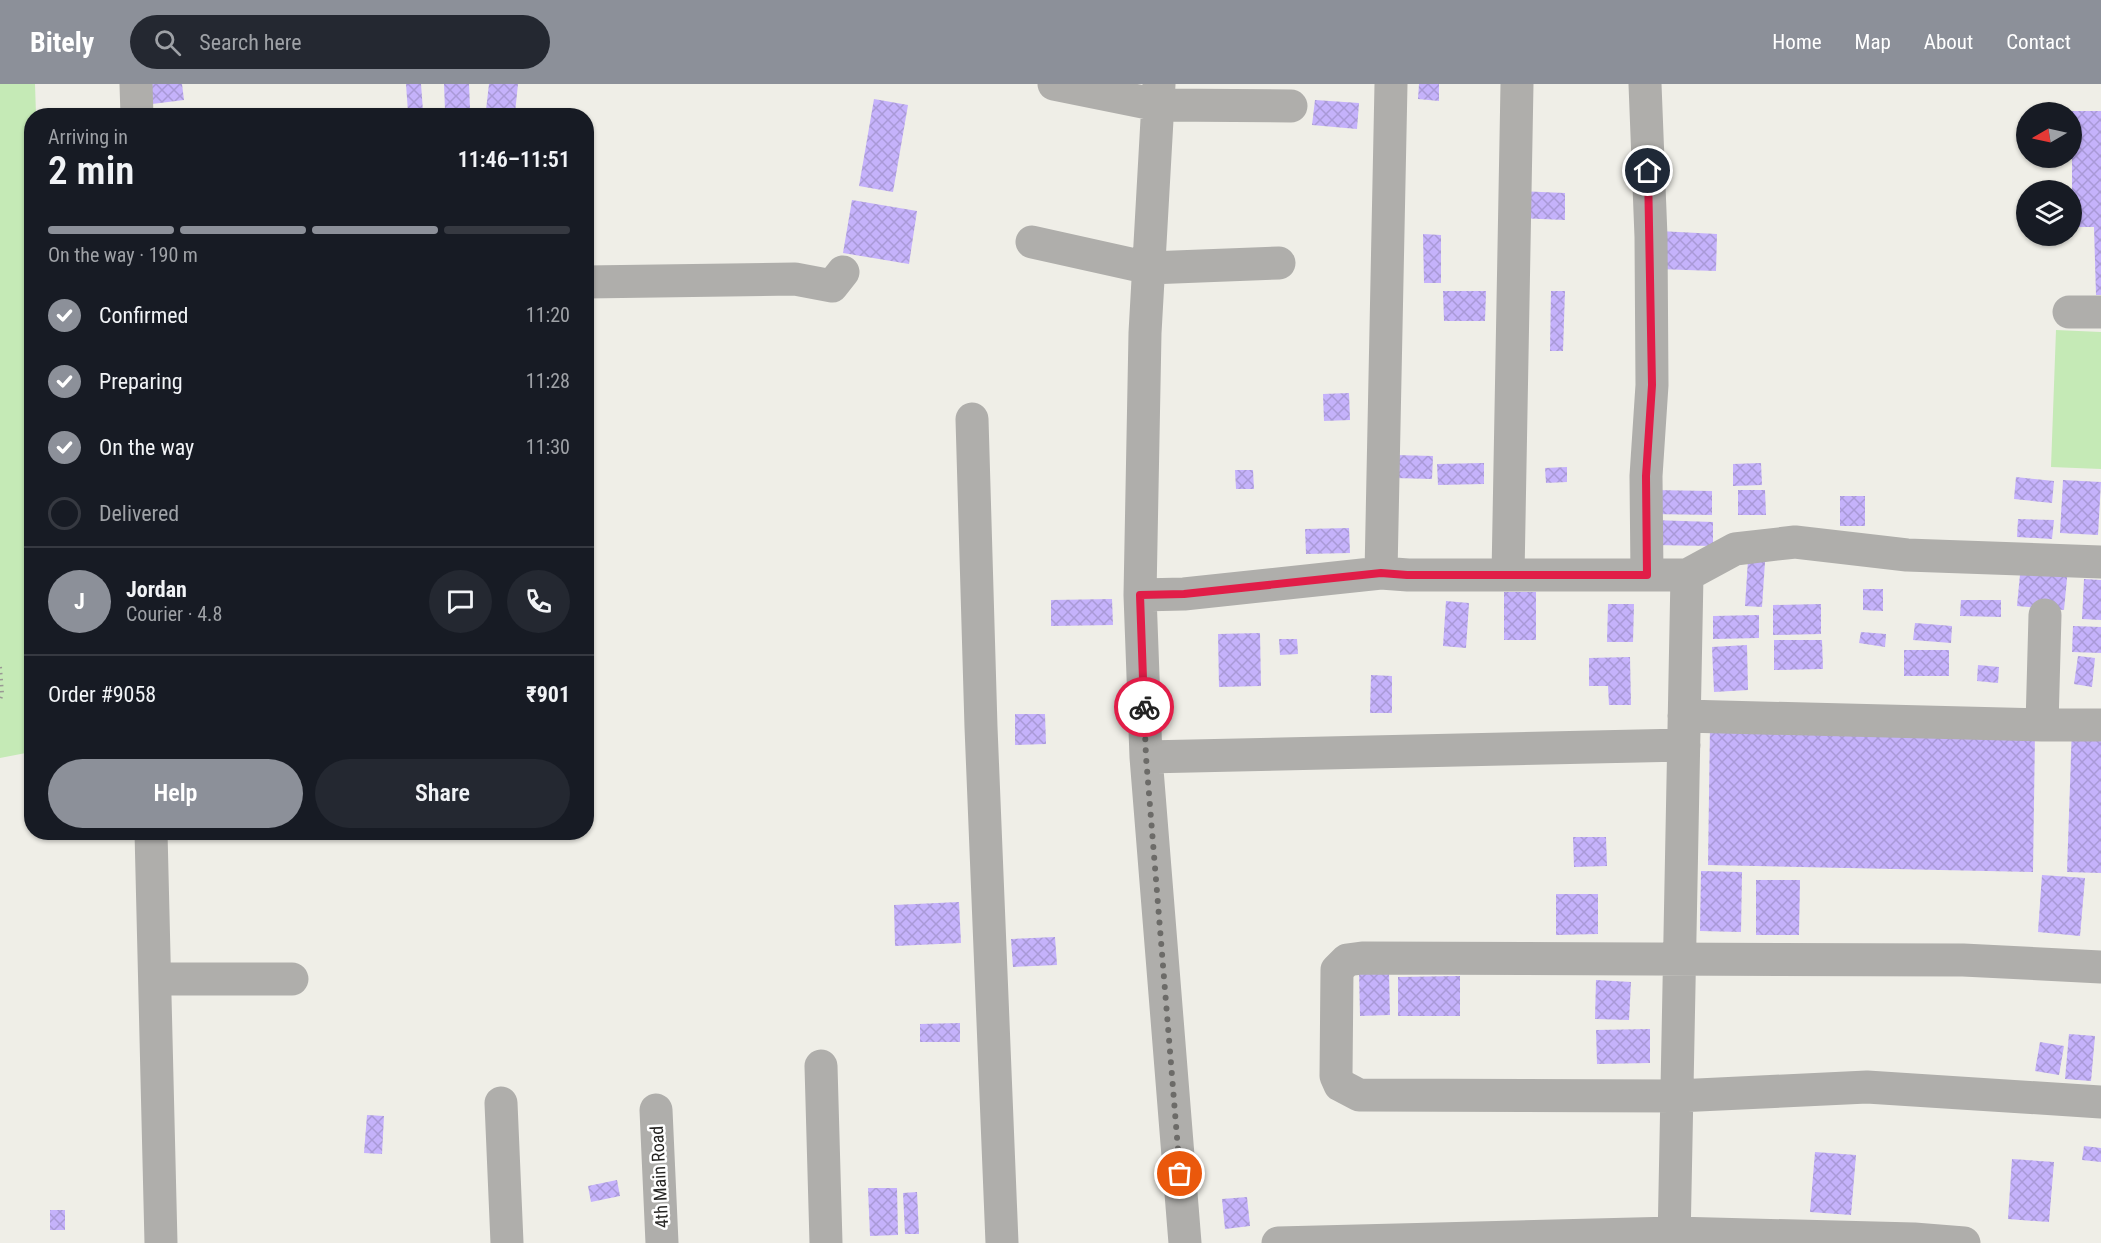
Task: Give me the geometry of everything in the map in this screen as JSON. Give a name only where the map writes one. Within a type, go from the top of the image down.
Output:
[{"type":"street","points":[[136,84],[137,108]]},
{"type":"street","points":[[1054,84],[1291,106]]},
{"type":"street","points":[[1381,573],[1391,84]]},
{"type":"street","points":[[1508,575],[1517,84]]},
{"type":"street","points":[[1645,84],[1651,237],[1652,374],[1646,476],[1647,575]]},
{"type":"street","points":[[1159,94],[1145,333],[1140,595],[1146,757],[1185,1243]]},
{"type":"street","points":[[1032,242],[1149,268],[1279,263]]},
{"type":"street","points":[[594,282],[795,279],[832,286],[843,272]]},
{"type":"street","points":[[2068,312],[2101,312]]},
{"type":"street","points":[[972,419],[981,727],[1002,1243]]},
{"type":"street","points":[[1140,595],[1184,594],[1381,573],[1407,575],[1687,575],[1735,549],[1795,542],[1906,555],[2101,562]]},
{"type":"street","points":[[1674,1238],[1687,575]]},
{"type":"street","points":[[2042,725],[2045,615]]},
{"type":"street","points":[[1146,757],[1684,731],[2101,725]]},
{"type":"street","points":[[151,840],[161,1243]]},
{"type":"street","points":[[2101,967],[1963,960],[1362,958],[1347,960],[1337,970],[1336,1076],[1340,1085],[1359,1095],[1677,1096],[1867,1087],[2101,1102]]},
{"type":"street","points":[[155,979],[291,979]]},
{"type":"street","points":[[821,1066],[826,1243]]},
{"type":"street","points":[[501,1103],[507,1243]]},
{"type":"street","name":"4th Main Road","points":[[656,1110],[662,1243]]},
{"type":"street","points":[[1278,1243],[1674,1238],[1914,1239],[1964,1243]]},
{"type":"path","points":[[0,667],[2,693],[0,700]]},
{"type":"green space","points":[[0,84],[35,84],[36,108],[24,108],[24,753],[0,758]]},
{"type":"green space","points":[[2056,330],[2101,332],[2101,469],[2051,467]]},
{"type":"building","points":[[142,84],[182,84],[184,100],[144,105]]},
{"type":"building","points":[[406,84],[421,84],[423,108],[408,108]]},
{"type":"building","points":[[444,84],[469,84],[470,108],[445,108]]},
{"type":"building","points":[[489,84],[518,84],[516,108],[486,108]]},
{"type":"building","points":[[1419,84],[1439,84],[1439,101],[1418,99]]},
{"type":"building","points":[[874,99],[908,105],[893,192],[859,186]]},
{"type":"building","points":[[1315,100],[1359,103],[1357,129],[1312,125]]},
{"type":"building","points":[[2082,111],[2101,111],[2101,295],[2096,295],[2094,227],[2082,227],[2082,180],[2072,180],[2072,168],[2082,168]]},
{"type":"building","points":[[1520,191],[1565,193],[1565,220],[1520,218]]},
{"type":"building","points":[[852,200],[917,211],[909,264],[843,253]]},
{"type":"building","points":[[1659,231],[1717,234],[1716,271],[1657,269]]},
{"type":"building","points":[[1423,234],[1441,235],[1441,283],[1424,283]]},
{"type":"building","points":[[1443,291],[1486,291],[1485,321],[1444,321]]},
{"type":"building","points":[[1551,291],[1565,291],[1563,351],[1550,351]]},
{"type":"building","points":[[1349,393],[1350,420],[1324,421],[1323,394]]},
{"type":"building","points":[[1395,455],[1433,456],[1432,479],[1394,478]]},
{"type":"building","points":[[1484,463],[1484,484],[1438,485],[1437,464]]},
{"type":"building","points":[[1761,463],[1762,485],[1733,486],[1733,464]]},
{"type":"building","points":[[1567,467],[1567,482],[1546,483],[1545,468]]},
{"type":"building","points":[[1235,470],[1253,470],[1254,489],[1236,489]]},
{"type":"building","points":[[2016,477],[2054,481],[2052,503],[2014,499]]},
{"type":"building","points":[[2063,480],[2101,482],[2098,535],[2060,533]]},
{"type":"building","points":[[1651,490],[1712,491],[1712,515],[1651,514]]},
{"type":"building","points":[[1738,490],[1765,490],[1766,515],[1738,515]]},
{"type":"building","points":[[1840,496],[1865,496],[1865,526],[1840,526]]},
{"type":"building","points":[[2018,519],[2054,520],[2052,539],[2017,537]]},
{"type":"building","points":[[1652,520],[1713,522],[1713,546],[1652,545]]},
{"type":"building","points":[[1349,528],[1350,553],[1306,554],[1305,529]]},
{"type":"building","points":[[1748,560],[1765,562],[1762,607],[1745,606]]},
{"type":"building","points":[[2021,564],[2068,568],[2064,610],[2017,606]]},
{"type":"building","points":[[2084,579],[2101,580],[2101,620],[2082,619]]},
{"type":"building","points":[[1863,589],[1883,589],[1883,611],[1863,610]]},
{"type":"building","points":[[1504,592],[1536,592],[1536,640],[1504,640]]},
{"type":"building","points":[[1112,599],[1113,625],[1051,626],[1051,600]]},
{"type":"building","points":[[1961,600],[2001,600],[2001,617],[1960,616]]},
{"type":"building","points":[[1446,601],[1469,603],[1466,648],[1443,646]]},
{"type":"building","points":[[1608,604],[1634,604],[1633,642],[1607,642]]},
{"type":"building","points":[[1821,604],[1821,634],[1773,635],[1773,605]]},
{"type":"building","points":[[1759,615],[1759,638],[1713,639],[1713,616]]},
{"type":"building","points":[[1915,623],[1952,626],[1951,643],[1913,640]]},
{"type":"building","points":[[2073,626],[2101,627],[2101,653],[2072,652]]},
{"type":"building","points":[[1861,632],[1886,634],[1885,647],[1859,643]]},
{"type":"building","points":[[1260,633],[1261,686],[1219,687],[1218,634]]},
{"type":"building","points":[[1279,639],[1297,639],[1298,654],[1280,655]]},
{"type":"building","points":[[1774,640],[1822,640],[1823,669],[1774,670]]},
{"type":"building","points":[[1747,645],[1748,690],[1714,692],[1712,647]]},
{"type":"building","points":[[1904,650],[1949,650],[1949,676],[1904,676]]},
{"type":"building","points":[[2078,656],[2095,658],[2092,687],[2074,684]]},
{"type":"building","points":[[1630,657],[1631,705],[1609,705],[1608,686],[1589,686],[1589,658]]},
{"type":"building","points":[[1978,665],[1999,667],[1998,683],[1977,681]]},
{"type":"building","points":[[1371,675],[1392,676],[1392,713],[1370,713]]},
{"type":"building","points":[[1015,714],[1045,714],[1046,744],[1015,745]]},
{"type":"building","points":[[1710,725],[2035,732],[2033,872],[1708,865]]},
{"type":"building","points":[[2072,726],[2101,727],[2101,873],[2067,872]]},
{"type":"building","points":[[1573,837],[1606,837],[1607,866],[1574,867]]},
{"type":"building","points":[[1701,871],[1742,872],[1741,932],[1700,931]]},
{"type":"building","points":[[2042,875],[2085,878],[2080,936],[2038,932]]},
{"type":"building","points":[[1756,880],[1800,880],[1799,935],[1756,935]]},
{"type":"building","points":[[1556,894],[1598,894],[1598,934],[1556,935]]},
{"type":"building","points":[[959,902],[961,943],[895,946],[894,905]]},
{"type":"building","points":[[1055,937],[1057,965],[1013,967],[1011,939]]},
{"type":"building","points":[[1359,972],[1389,972],[1390,1015],[1360,1016]]},
{"type":"building","points":[[1460,976],[1460,1016],[1398,1016],[1398,977]]},
{"type":"building","points":[[1596,980],[1631,982],[1629,1020],[1595,1019]]},
{"type":"building","points":[[960,1023],[960,1042],[920,1042],[920,1024]]},
{"type":"building","points":[[1650,1029],[1650,1063],[1597,1064],[1596,1030]]},
{"type":"building","points":[[2069,1034],[2095,1036],[2091,1081],[2065,1079]]},
{"type":"building","points":[[2040,1042],[2064,1046],[2059,1075],[2035,1071]]},
{"type":"building","points":[[367,1115],[384,1116],[382,1154],[364,1153]]},
{"type":"building","points":[[2084,1146],[2101,1148],[2101,1162],[2082,1160]]},
{"type":"building","points":[[1815,1152],[1856,1155],[1851,1215],[1810,1212]]},
{"type":"building","points":[[2012,1159],[2054,1162],[2049,1222],[2008,1219]]},
{"type":"building","points":[[617,1180],[620,1196],[591,1202],[588,1186]]},
{"type":"building","points":[[868,1188],[897,1188],[898,1235],[870,1236]]},
{"type":"building","points":[[917,1192],[919,1234],[905,1234],[903,1193]]},
{"type":"building","points":[[1247,1197],[1250,1226],[1225,1229],[1222,1199]]},
{"type":"building","points":[[50,1210],[65,1210],[65,1230],[50,1230]]},
{"type":"way so far","points":[[1144,707],[1146,757],[1180,1174]]},
{"type":"route","points":[[1144,707],[1140,595],[1184,594],[1381,573],[1407,575],[1647,575],[1646,476],[1652,385],[1648,171]]}]
